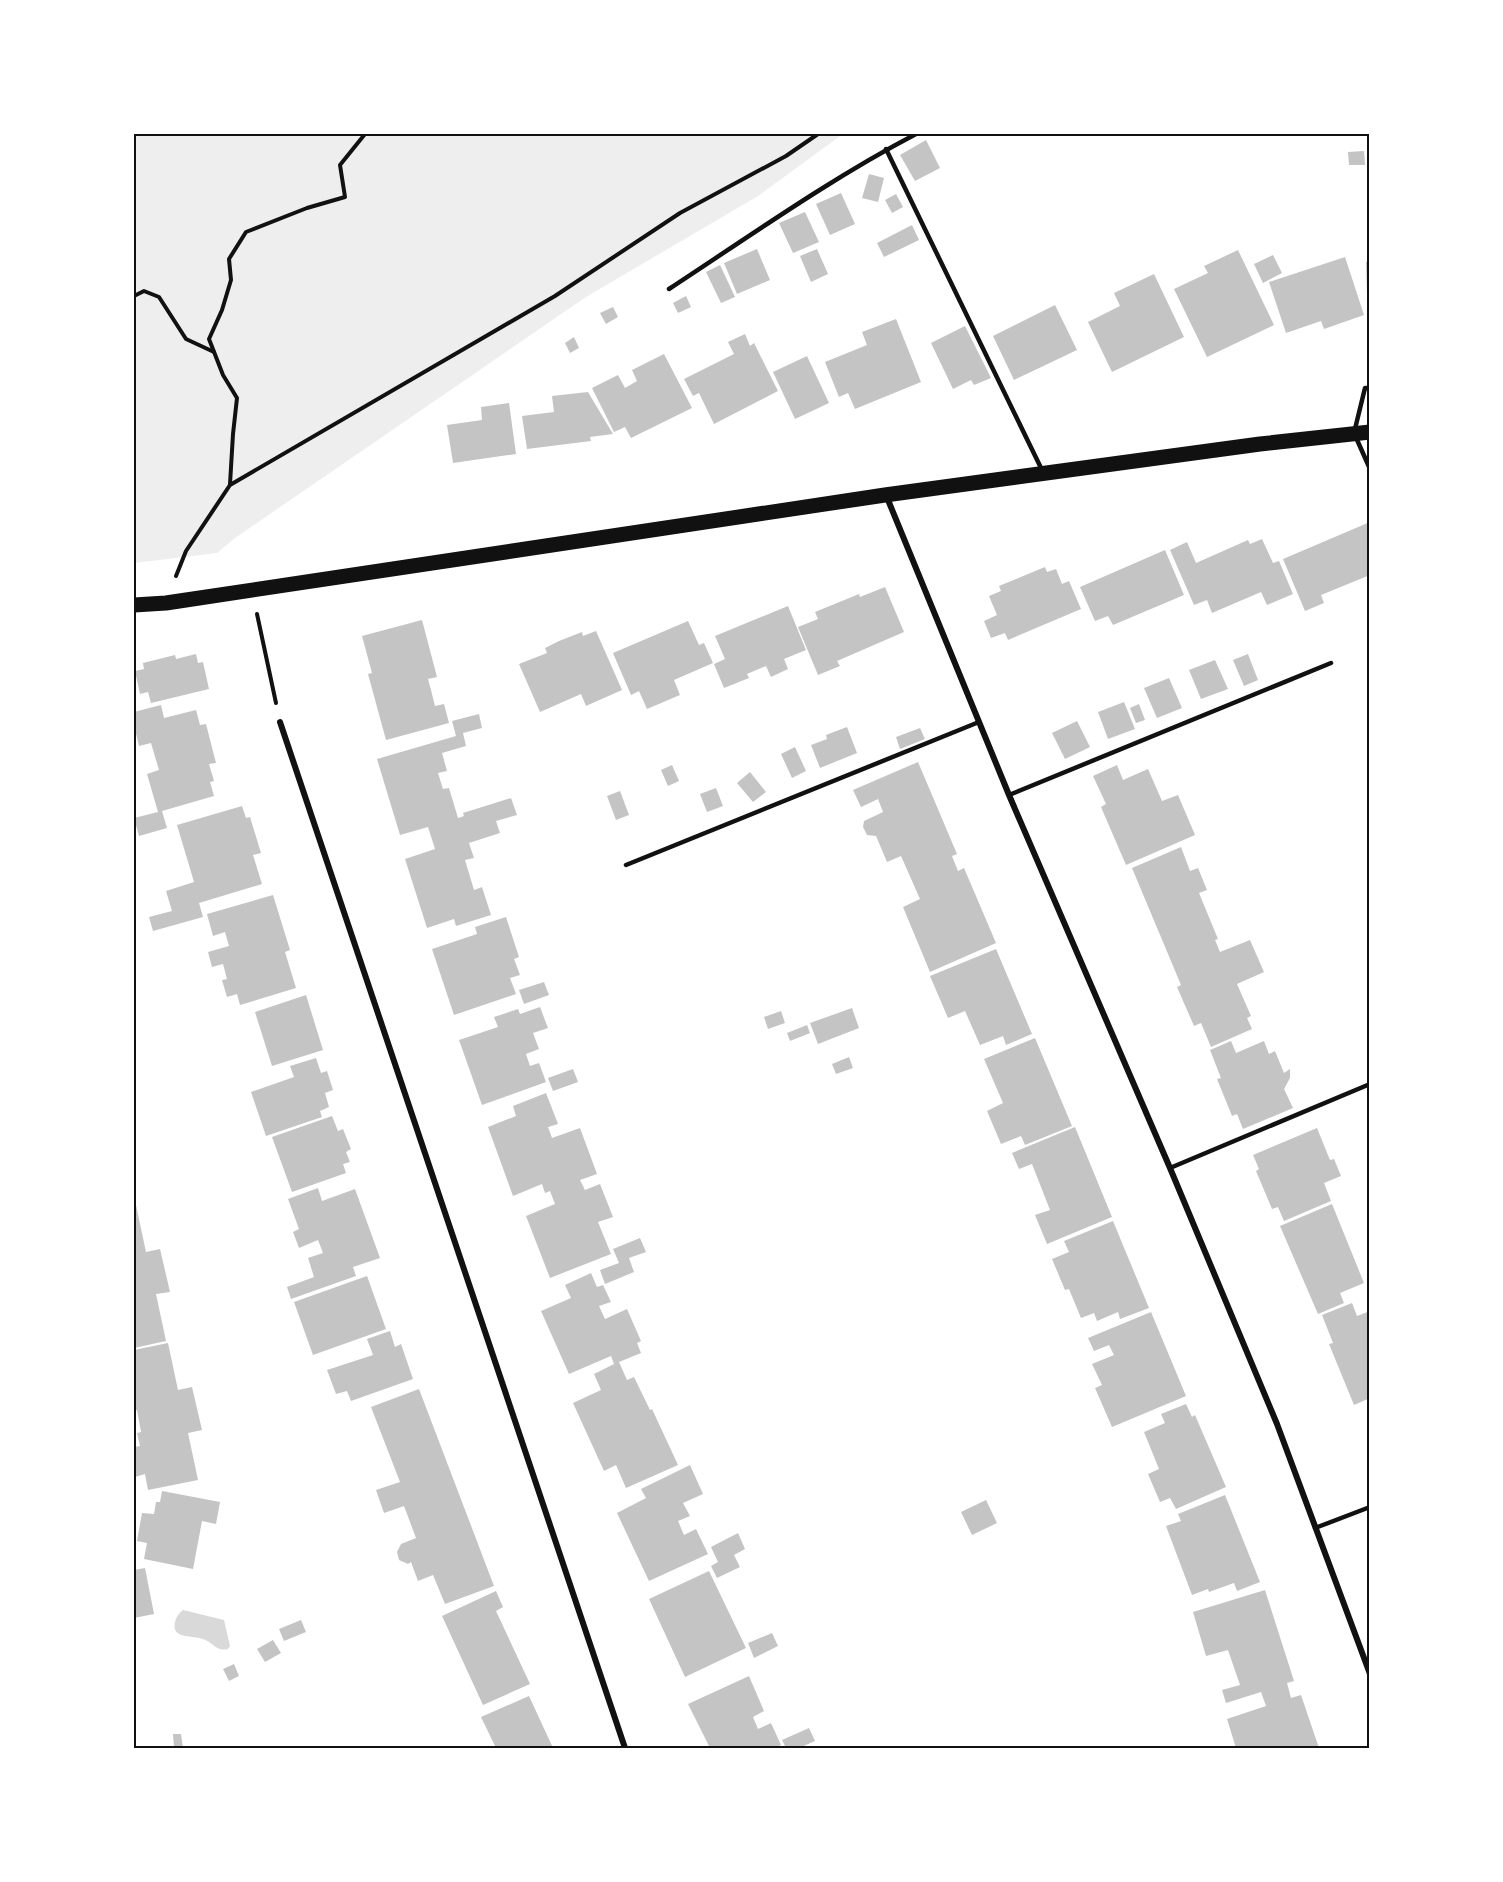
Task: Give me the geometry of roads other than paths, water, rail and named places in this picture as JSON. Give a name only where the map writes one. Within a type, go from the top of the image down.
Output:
[{"type":"main road","points":[[134,605],[166,603],[885,495],[1362,432]]},
{"type":"street","points":[[885,495],[1009,795],[1170,1168],[1277,1424],[1370,1674]]},
{"type":"street","points":[[280,722],[626,1749]]},
{"type":"lane","points":[[669,289],[886,149],[916,134]]},
{"type":"lane","points":[[886,149],[1044,475]]},
{"type":"lane","points":[[1370,388],[1365,388],[1362,432],[1370,469]]},
{"type":"lane","points":[[1009,795],[1331,663]]},
{"type":"lane","points":[[626,865],[979,722]]},
{"type":"lane","points":[[1170,1168],[1370,1084]]},
{"type":"lane","points":[[1315,1528],[1370,1507]]}]
